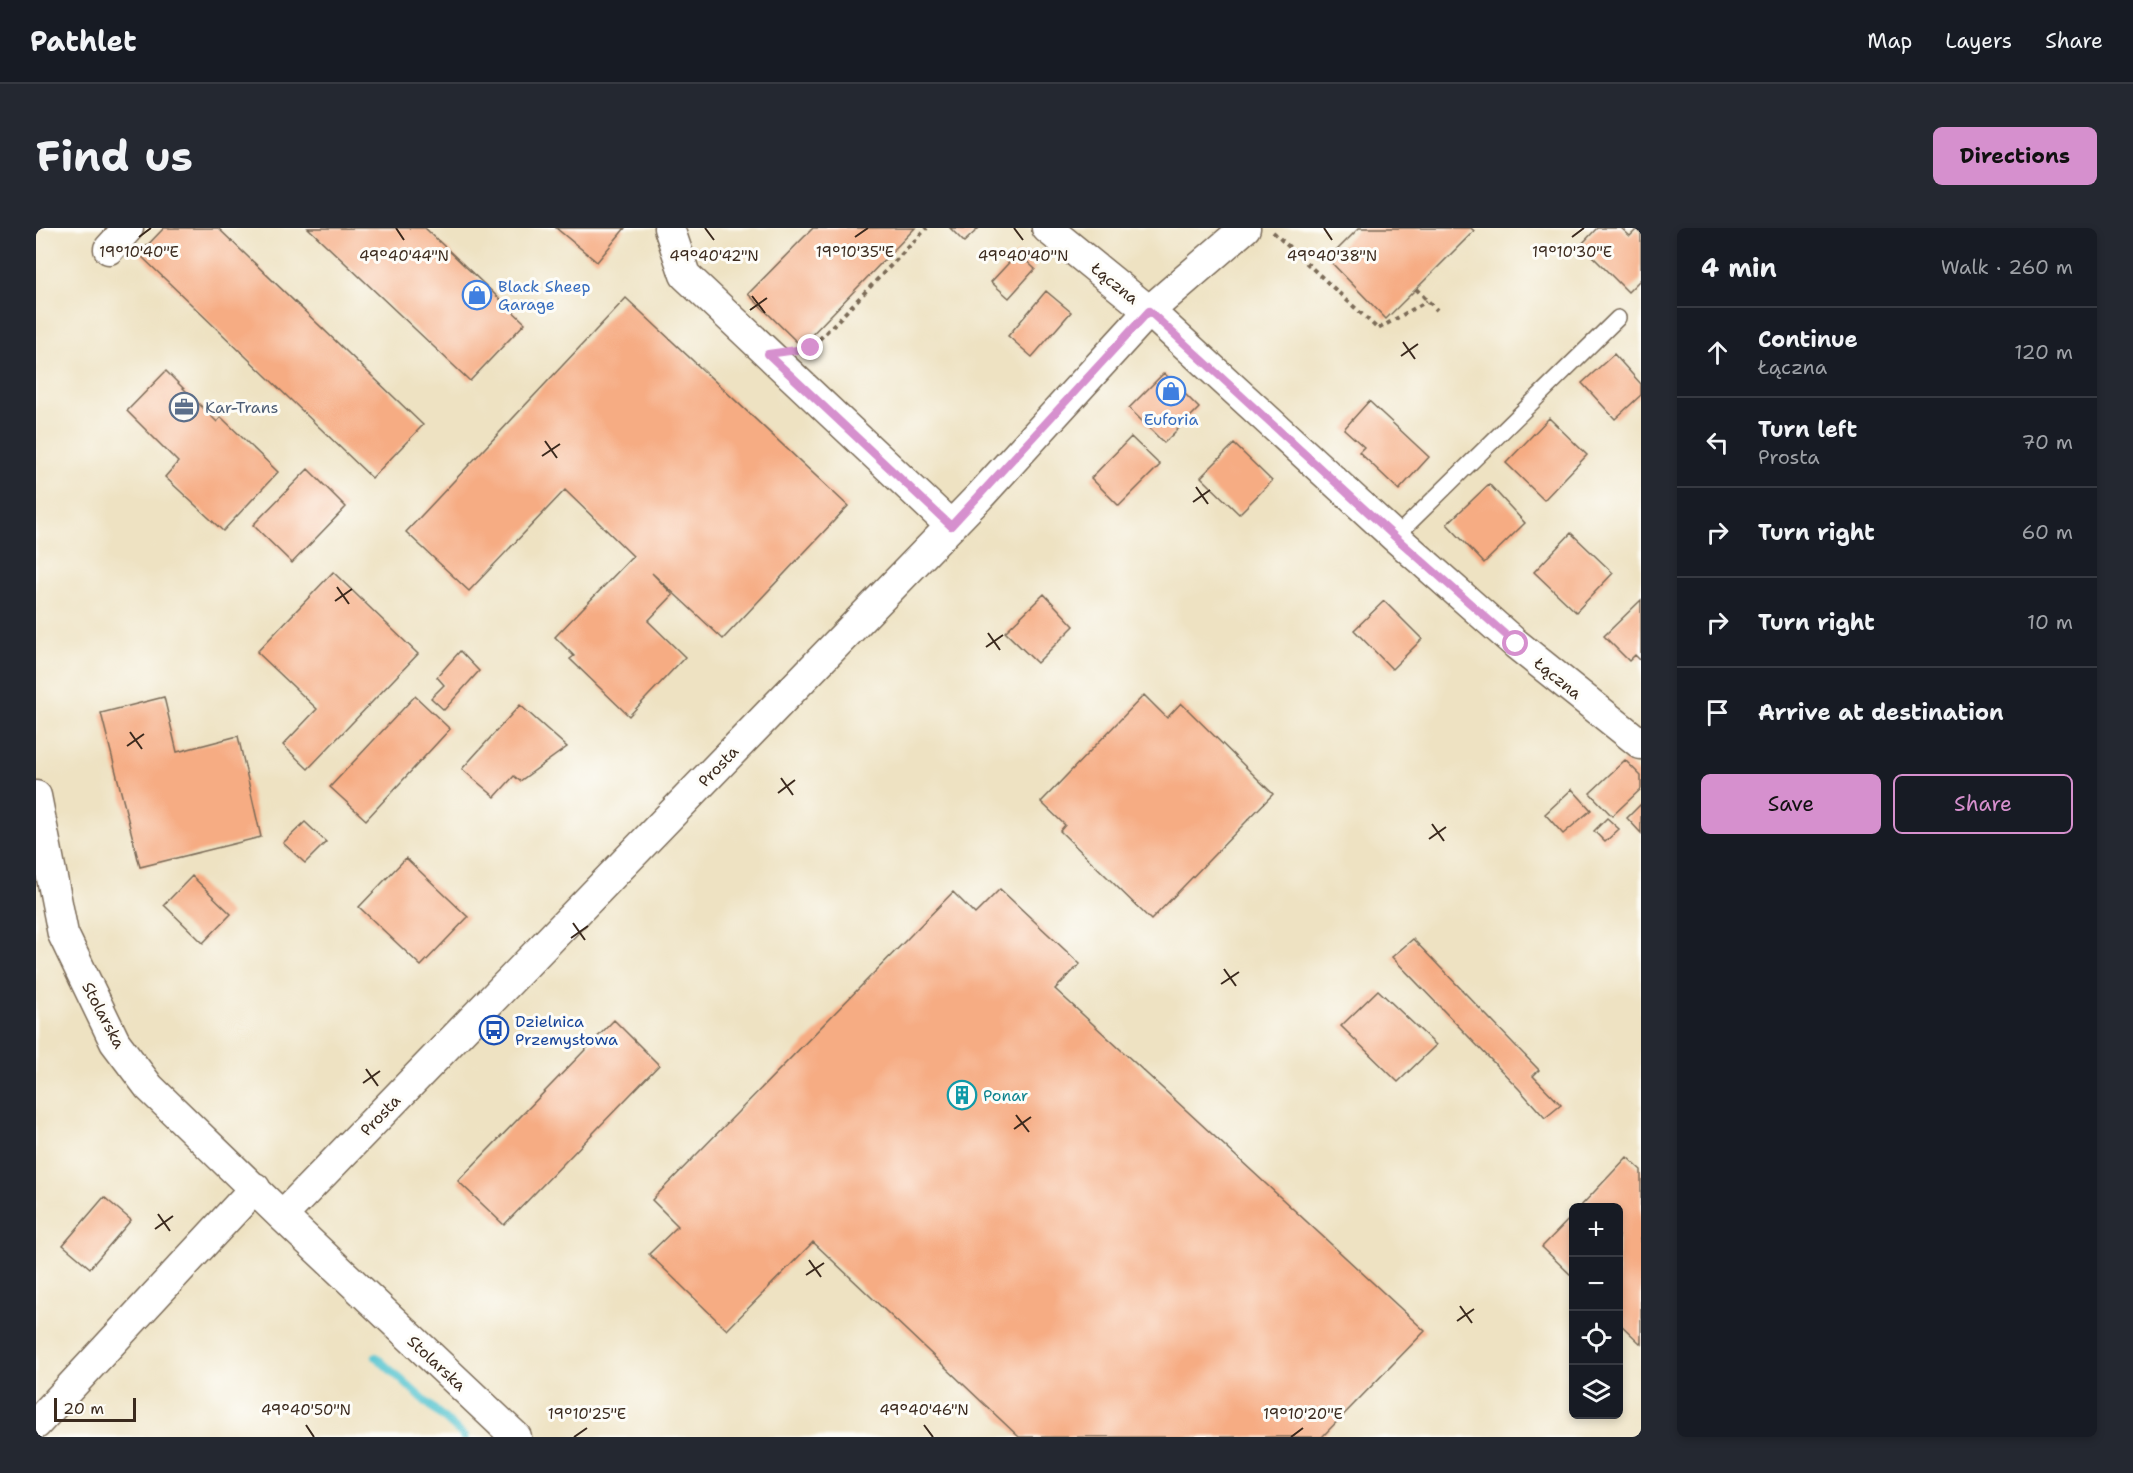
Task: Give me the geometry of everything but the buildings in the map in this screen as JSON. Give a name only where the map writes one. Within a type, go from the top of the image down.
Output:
[{"type":"street","points":[[669,228],[685,275],[951,526]]},
{"type":"street","name":"Łączna","points":[[1047,228],[1149,311],[1395,537],[1516,644],[1641,744]]},
{"type":"street","name":"Prosta","points":[[282,1216],[951,526],[1149,311],[1245,228]]},
{"type":"street","name":"Stolarska","points":[[36,796],[63,934],[115,1042],[149,1088],[516,1437]]},
{"type":"street","points":[[36,1424],[255,1188]]},
{"type":"lane","points":[[1395,537],[1618,318]]},
{"type":"path","points":[[768,354],[811,348],[927,228]]},
{"type":"path","points":[[1269,228],[1378,329],[1427,301]]},
{"type":"path","points":[[1416,289],[1437,310]]},
{"type":"waterway","points":[[376,1357],[465,1437]]},
{"type":"place","name":"Black Sheep Garage","points":[[477,295]]},
{"type":"place","name":"Euforia","points":[[1171,391]]},
{"type":"place","name":"Kar-Trans","points":[[184,407]]},
{"type":"place","name":"Dzielnica Przemysłowa","points":[[494,1030]]},
{"type":"place","name":"Ponar","points":[[962,1095]]},
{"type":"route","points":[[811,348],[768,354],[951,526],[1149,311],[1395,537],[1516,644]]}]
